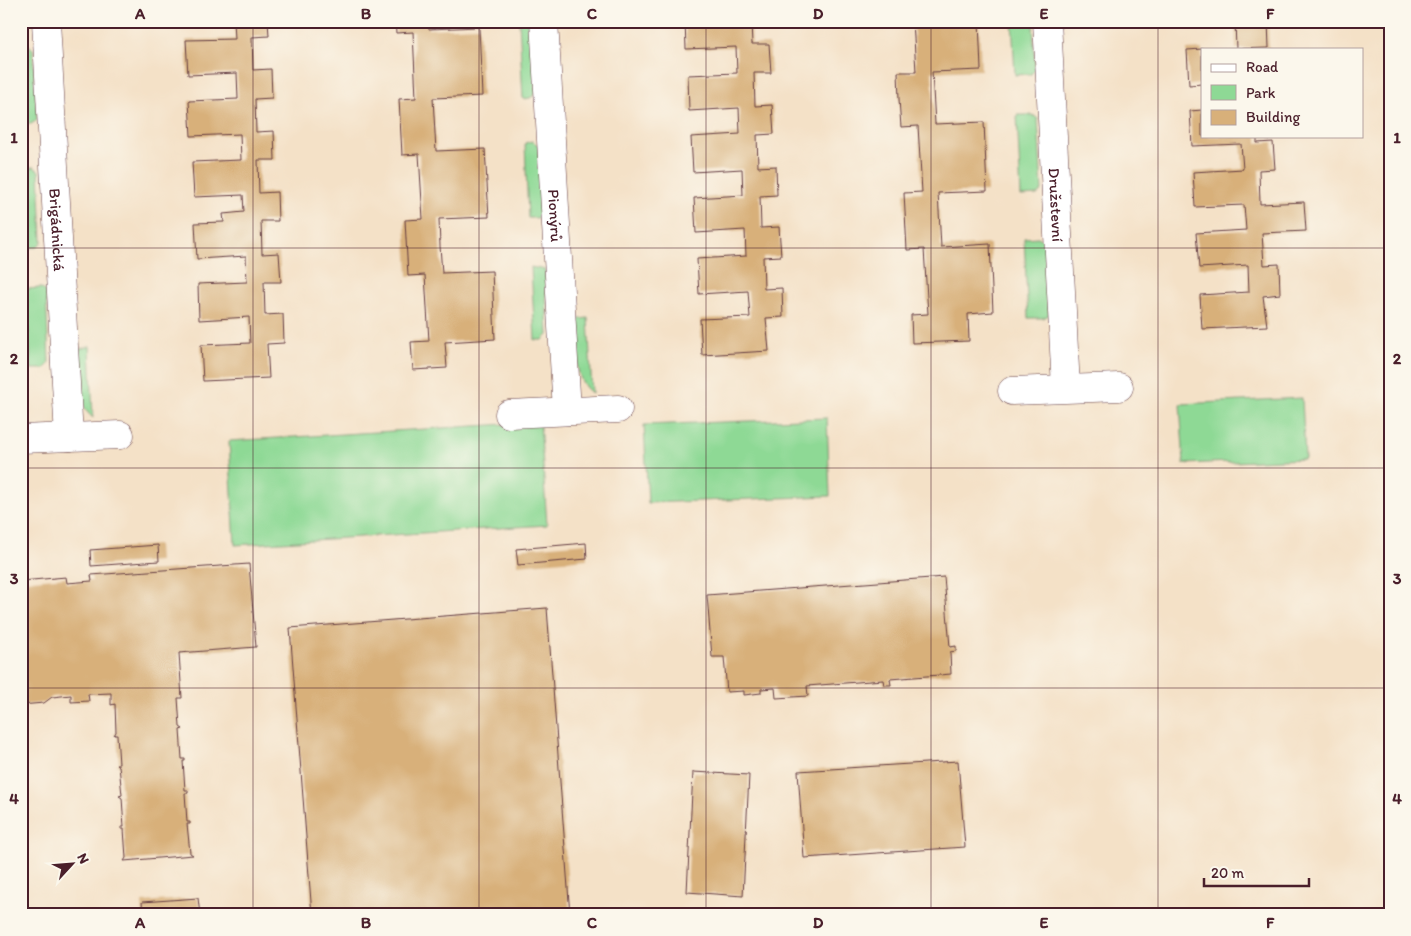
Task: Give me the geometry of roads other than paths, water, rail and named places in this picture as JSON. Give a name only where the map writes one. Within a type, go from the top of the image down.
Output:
[{"type":"street","name":"Brigádnická","points":[[46,21],[69,437]]},
{"type":"street","name":"Pionýrů","points":[[544,21],[566,411]]},
{"type":"street","name":"Družstevní","points":[[1047,21],[1066,388]]},
{"type":"street","points":[[1012,391],[1120,387]]},
{"type":"street","points":[[509,414],[618,409]]},
{"type":"street","points":[[21,439],[120,435]]}]
